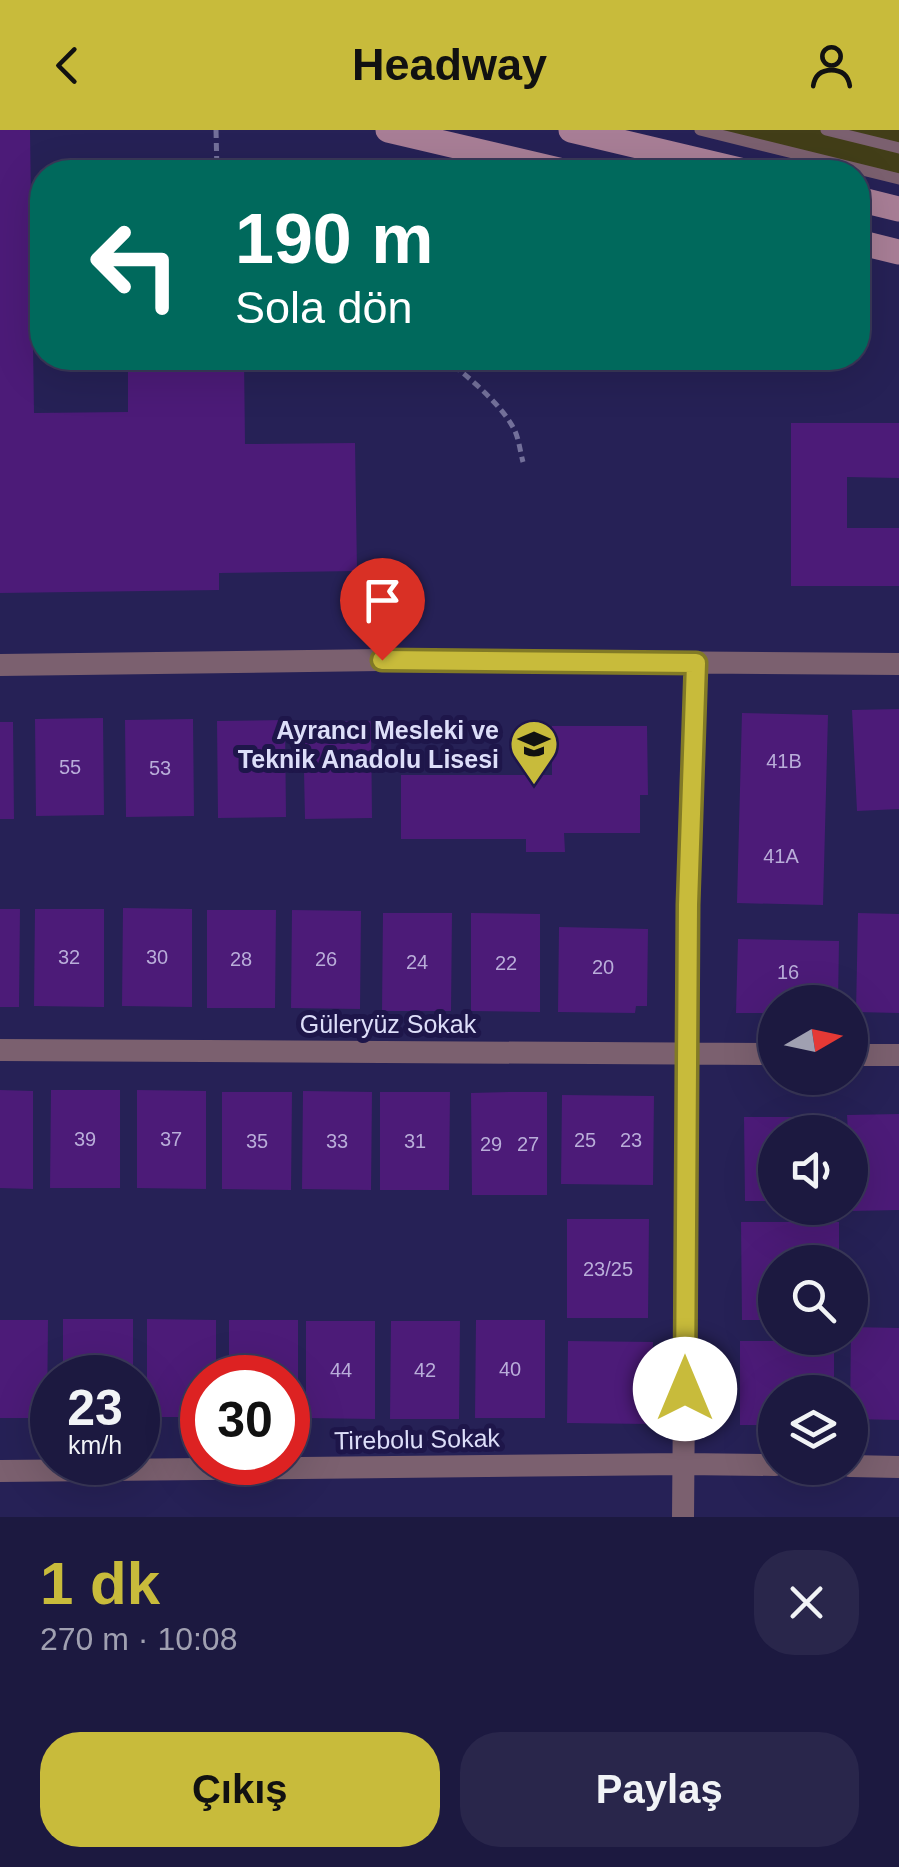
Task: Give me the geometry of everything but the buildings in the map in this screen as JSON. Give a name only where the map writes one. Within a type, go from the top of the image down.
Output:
[{"type":"main road","points":[[388,130],[516,160]]},
{"type":"main road","points":[[571,130],[697,160]]},
{"type":"main road","points":[[870,202],[899,209]]},
{"type":"main road","points":[[870,245],[899,252]]},
{"type":"street","points":[[0,664],[382,660],[899,664]]},
{"type":"street","points":[[683,1517],[688,905],[696,663]]},
{"type":"street","name":"Güleryüz Sokak","points":[[0,1050],[758,1054]]},
{"type":"street","points":[[868,1054],[899,1055]]},
{"type":"street","name":"Tirebolu Sokak","points":[[0,1471],[758,1465]]},
{"type":"street","points":[[868,1466],[899,1467]]},
{"type":"lane","points":[[700,130],[824,160]]},
{"type":"lane","points":[[826,130],[899,148]]},
{"type":"lane","points":[[870,171],[899,178]]},
{"type":"path","points":[[216,130],[217,160]]},
{"type":"path","points":[[457,370],[510,422],[523,462]]},
{"type":"shaded area","points":[[700,130],[899,130],[899,179],[870,172],[870,160],[822,160]]},
{"type":"place","name":"Ayrancı Mesleki ve Teknik Anadolu Lisesi","points":[[534,786]]},
{"type":"route","points":[[382,660],[696,663],[688,905],[685,1389]]}]
